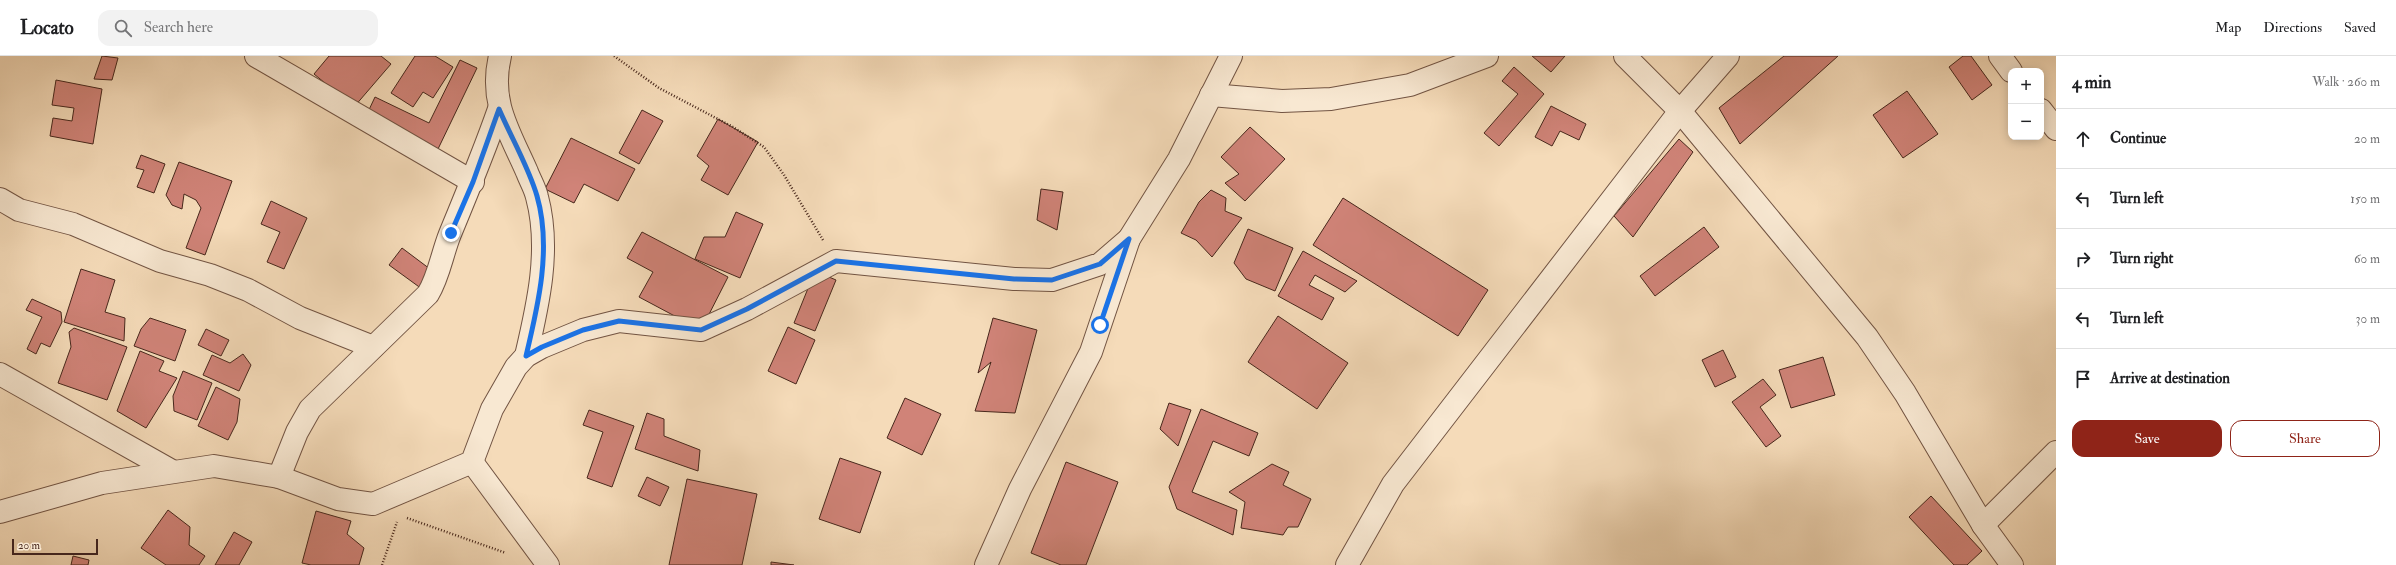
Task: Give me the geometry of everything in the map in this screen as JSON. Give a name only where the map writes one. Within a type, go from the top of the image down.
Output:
[{"type":"street","points":[[256,56],[473,182]]},
{"type":"street","points":[[500,56],[496,85],[499,109],[537,196],[543,233],[538,303],[526,356]]},
{"type":"street","points":[[986,565],[1020,489],[1091,352],[1129,239],[1179,159],[1231,56]]},
{"type":"street","points":[[1211,95],[1282,100],[1331,99],[1410,85],[1487,56]]},
{"type":"street","points":[[1625,56],[1680,111],[1867,337],[1904,394],[1984,525],[2012,565]]},
{"type":"street","points":[[1347,565],[1393,484],[1680,111],[1728,56]]},
{"type":"street","points":[[2000,56],[2009,68]]},
{"type":"street","points":[[279,477],[297,432],[310,409],[428,294],[435,284],[451,233],[473,182],[499,109]]},
{"type":"street","points":[[2044,114],[2056,129]]},
{"type":"street","points":[[0,199],[19,210],[73,224],[160,261],[210,275],[248,290],[300,318],[373,347]]},
{"type":"street","points":[[0,512],[102,483],[172,471],[214,466],[279,477],[338,499],[373,504],[472,462],[492,409],[516,367],[526,356],[542,347],[583,330],[619,321],[701,330],[747,309],[836,261],[1014,279],[1052,280],[1100,264],[1129,239]]},
{"type":"street","points":[[0,374],[172,471]]},
{"type":"street","points":[[1984,525],[2056,452]]},
{"type":"street","points":[[472,462],[548,565]]},
{"type":"path","points":[[614,56],[659,88],[733,127],[764,147],[784,175],[836,261]]},
{"type":"path","points":[[382,565],[399,515],[514,556]]},
{"type":"building","points":[[102,56],[118,58],[112,80],[94,79]]},
{"type":"building","points":[[329,56],[381,56],[391,64],[354,107],[314,74]]},
{"type":"building","points":[[415,56],[435,56],[453,67],[433,98],[423,92],[413,107],[391,93]]},
{"type":"building","points":[[1532,56],[1565,56],[1551,72]]},
{"type":"building","points":[[1784,56],[1838,56],[1740,144],[1719,108]]},
{"type":"building","points":[[1963,56],[1971,56],[1992,85],[1972,100],[1949,67]]},
{"type":"building","points":[[460,60],[477,68],[438,149],[367,114],[375,97],[429,123]]},
{"type":"building","points":[[1514,67],[1544,94],[1499,146],[1484,133],[1518,94],[1502,81]]},
{"type":"building","points":[[56,80],[102,89],[93,144],[50,136],[53,118],[72,121],[74,108],[52,105]]},
{"type":"building","points":[[1907,91],[1938,134],[1903,158],[1873,115]]},
{"type":"building","points":[[1551,106],[1586,124],[1579,140],[1560,131],[1552,146],[1535,137]]},
{"type":"building","points":[[642,110],[663,121],[639,164],[619,153]]},
{"type":"building","points":[[718,119],[758,142],[728,195],[701,180],[709,166],[697,156]]},
{"type":"building","points":[[1250,127],[1285,159],[1245,201],[1225,183],[1239,174],[1221,157]]},
{"type":"building","points":[[571,138],[635,169],[618,201],[584,184],[574,203],[545,189]]},
{"type":"building","points":[[1679,139],[1693,152],[1633,237],[1614,216]]},
{"type":"building","points":[[141,155],[165,164],[154,193],[137,187],[144,170],[136,168]]},
{"type":"building","points":[[179,162],[232,181],[205,255],[186,248],[201,208],[196,200],[184,194],[182,209],[172,205],[166,195]]},
{"type":"building","points":[[1041,189],[1063,192],[1057,230],[1037,220]]},
{"type":"building","points":[[1211,190],[1226,198],[1225,211],[1242,218],[1212,257],[1196,240],[1181,233],[1199,202]]},
{"type":"building","points":[[1343,198],[1488,290],[1458,336],[1313,245]]},
{"type":"building","points":[[271,201],[307,218],[284,269],[267,262],[280,232],[261,224]]},
{"type":"building","points":[[736,212],[763,224],[740,278],[695,259],[704,237],[725,237]]},
{"type":"building","points":[[1704,227],[1719,247],[1655,296],[1640,276]]},
{"type":"building","points":[[1248,229],[1293,248],[1275,291],[1246,279],[1234,263]]},
{"type":"building","points":[[642,232],[728,277],[701,330],[639,297],[653,272],[627,258]]},
{"type":"building","points":[[402,248],[434,272],[422,289],[389,265]]},
{"type":"building","points":[[1303,251],[1357,281],[1345,292],[1315,275],[1309,285],[1334,298],[1322,320],[1278,296]]},
{"type":"building","points":[[81,269],[115,280],[105,312],[125,318],[124,341],[64,322]]},
{"type":"building","points":[[815,271],[836,280],[815,331],[794,323]]},
{"type":"building","points":[[32,299],[61,312],[62,322],[50,347],[41,343],[36,354],[27,349],[42,317],[26,310]]},
{"type":"building","points":[[1278,316],[1348,363],[1317,409],[1248,362]]},
{"type":"building","points":[[150,318],[186,330],[175,361],[134,346],[141,329]]},
{"type":"building","points":[[993,318],[1037,330],[1015,413],[975,411],[991,362],[978,373]]},
{"type":"building","points":[[788,327],[815,340],[796,384],[768,371]]},
{"type":"building","points":[[74,328],[127,347],[107,400],[58,383],[71,347],[69,332]]},
{"type":"building","points":[[206,329],[229,340],[221,356],[198,345]]},
{"type":"building","points":[[1723,350],[1736,377],[1715,387],[1702,360]]},
{"type":"building","points":[[140,351],[164,361],[159,371],[177,378],[146,428],[117,411]]},
{"type":"building","points":[[243,354],[251,365],[239,391],[203,375],[212,355],[230,363]]},
{"type":"building","points":[[1823,357],[1835,395],[1791,408],[1779,370]]},
{"type":"building","points":[[183,371],[212,383],[197,420],[174,411],[173,396]]},
{"type":"building","points":[[1763,379],[1776,395],[1760,407],[1781,436],[1766,447],[1732,402]]},
{"type":"building","points":[[216,387],[240,399],[237,422],[228,440],[198,426]]},
{"type":"building","points":[[905,398],[941,414],[922,455],[887,438]]},
{"type":"building","points":[[1169,403],[1191,410],[1178,446],[1160,429]]},
{"type":"building","points":[[1201,409],[1258,433],[1249,456],[1213,441],[1192,492],[1237,510],[1233,535],[1177,509],[1169,487]]},
{"type":"building","points":[[589,410],[634,426],[612,487],[587,478],[603,432],[583,425]]},
{"type":"building","points":[[647,413],[664,419],[664,436],[700,450],[698,471],[635,449]]},
{"type":"building","points":[[840,458],[881,472],[860,533],[819,519]]},
{"type":"building","points":[[1066,462],[1118,482],[1086,565],[1061,565],[1031,553]]},
{"type":"building","points":[[1272,464],[1289,472],[1283,485],[1311,499],[1298,527],[1288,527],[1283,535],[1241,528],[1245,502],[1229,492]]},
{"type":"building","points":[[647,477],[669,487],[660,506],[638,496]]},
{"type":"building","points":[[687,479],[757,494],[742,565],[669,565]]},
{"type":"building","points":[[1931,496],[1982,551],[1967,565],[1954,565],[1909,517]]},
{"type":"building","points":[[168,510],[190,527],[189,545],[205,556],[199,565],[166,565],[141,548]]},
{"type":"building","points":[[316,511],[351,521],[347,534],[364,548],[359,565],[311,565],[302,563]]},
{"type":"building","points":[[234,532],[252,542],[239,565],[215,565]]},
{"type":"building","points":[[73,556],[89,560],[88,565],[71,565]]},
{"type":"building","points":[[771,562],[794,565],[771,565]]},
{"type":"route","points":[[451,233],[473,182],[499,109],[537,196],[543,233],[538,303],[526,356],[542,347],[583,330],[619,321],[701,330],[747,309],[836,261],[1014,279],[1052,280],[1100,264],[1129,239],[1100,325]]}]
